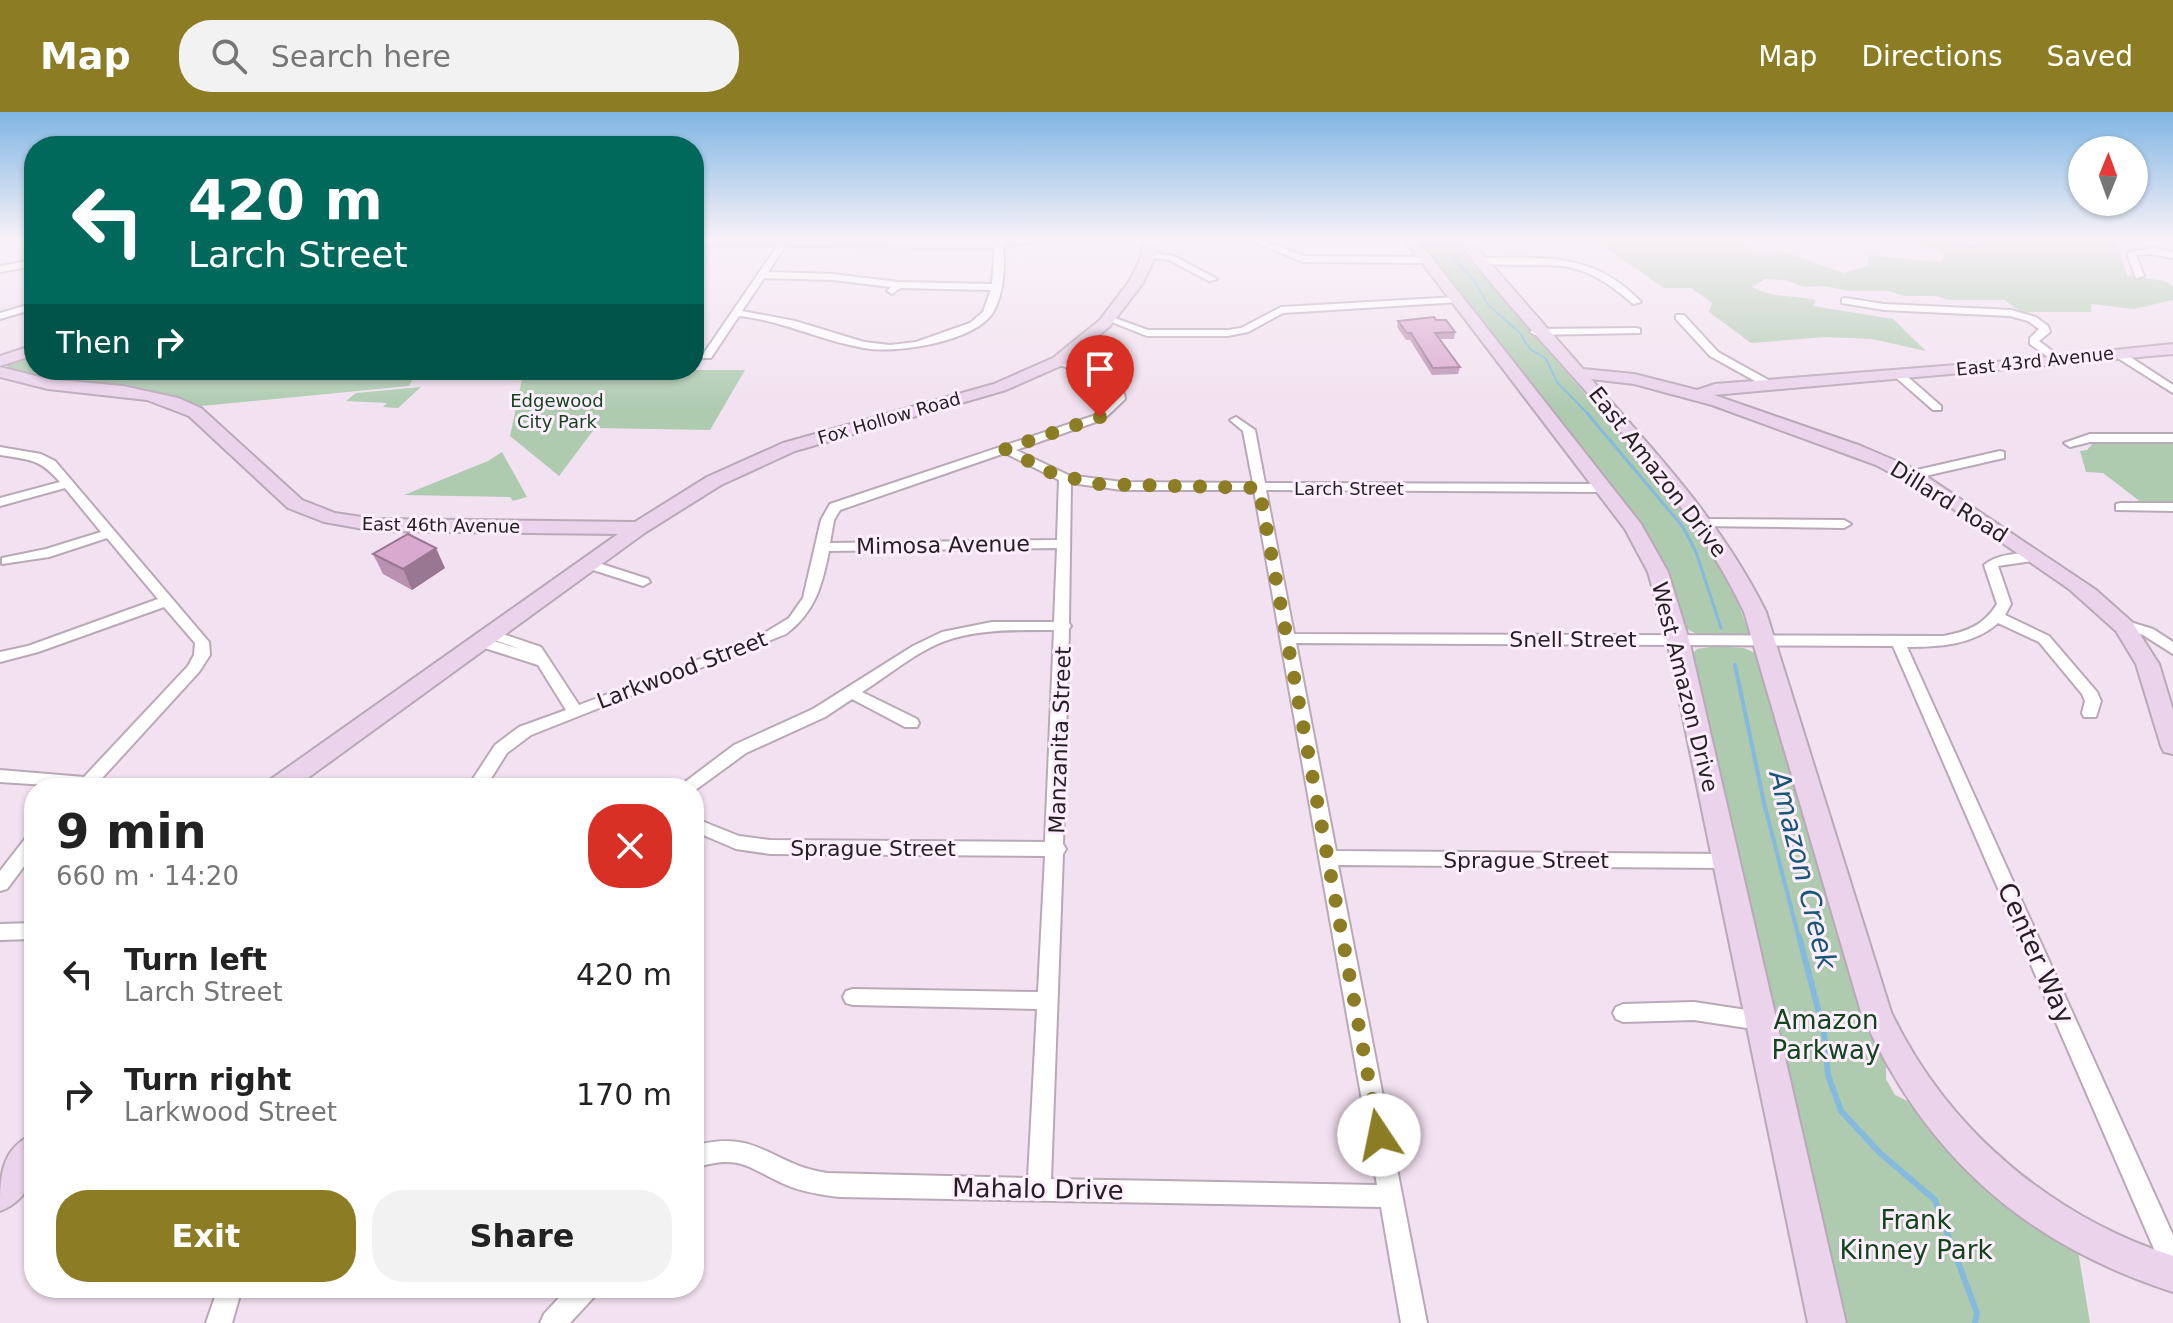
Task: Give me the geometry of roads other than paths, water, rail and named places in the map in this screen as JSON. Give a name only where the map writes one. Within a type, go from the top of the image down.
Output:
[{"type":"street","points":[[707,356],[748,296]]},
{"type":"street","points":[[736,313],[774,316],[856,346],[908,348],[937,340],[982,319],[993,296]]},
{"type":"street","name":"Fox Hollow Road","points":[[290,778],[639,528],[714,481],[789,447],[1000,387],[1059,361],[1109,319],[1126,296]]},
{"type":"street","name":"West Amazon Drive","points":[[1454,296],[1605,488],[1646,549],[1666,594],[1827,1323]]},
{"type":"street","name":"East Amazon Drive","points":[[1510,296],[1539,332],[1580,374],[1704,523],[1740,579],[1763,641],[1867,986],[1897,1060],[1941,1118],[2017,1194],[2078,1235],[2142,1265],[2173,1274]]},
{"type":"street","points":[[1629,296],[1636,302]]},
{"type":"street","points":[[1109,319],[1147,333],[1228,333],[1244,330],[1281,310],[1457,300]]},
{"type":"street","points":[[1845,301],[1886,310],[1995,312],[2025,316],[2046,330],[2035,338],[2035,344],[2058,359]]},
{"type":"street","points":[[0,316],[24,309]]},
{"type":"street","points":[[1680,317],[1714,354],[1768,384]]},
{"type":"street","points":[[1539,332],[1636,331]]},
{"type":"street","name":"East 43rd Avenue","points":[[1696,396],[1709,390],[1768,384],[2173,349]]},
{"type":"street","points":[[0,361],[24,353]]},
{"type":"street","points":[[2117,353],[2173,390]]},
{"type":"street","name":"Larkwood Street","points":[[481,778],[490,761],[510,740],[541,723],[785,629],[801,616],[811,601],[830,514],[835,507],[1100,417],[1119,399],[1112,382],[1059,361]]},
{"type":"street","name":"East 46th Avenue","points":[[0,372],[24,379]]},
{"type":"street","points":[[1897,373],[1937,408]]},
{"type":"street","name":"Dillard Road","points":[[1580,374],[1614,375],[1696,396],[1864,454],[1912,475],[2091,596],[2120,623],[2134,640],[2152,673],[2162,717],[2173,746]]},
{"type":"street","name":"East 46th Avenue","points":[[31,380],[147,395],[182,405],[195,412],[295,504],[331,518],[372,525],[639,528]]},
{"type":"street","points":[[1236,420],[1249,430],[1414,1323]]},
{"type":"street","points":[[2070,443],[2090,438],[2173,438]]},
{"type":"street","name":"Larch Street","points":[[1005,449],[1065,478],[1122,486],[1605,488]]},
{"type":"street","points":[[0,451],[43,459],[202,642],[202,655],[194,669],[93,778]]},
{"type":"street","points":[[1912,475],[2000,455]]},
{"type":"street","name":"Manzanita Street","points":[[1039,1189],[1057,849],[1065,478]]},
{"type":"street","points":[[0,502],[67,484]]},
{"type":"street","points":[[2121,507],[2173,507]]},
{"type":"street","points":[[1704,523],[1844,524]]},
{"type":"street","points":[[7,561],[49,553],[110,533]]},
{"type":"street","name":"Mimosa Avenue","points":[[822,547],[1064,544]]},
{"type":"street","points":[[2034,557],[1998,561],[1991,565],[2004,604],[1998,617],[2034,632],[2048,642],[2089,692],[2093,701],[2090,713]]},
{"type":"street","points":[[589,564],[643,582]]},
{"type":"street","points":[[0,657],[33,649],[167,601]]},
{"type":"street","name":"Snell Street","points":[[1286,638],[1898,642],[1965,637],[1998,617]]},
{"type":"street","points":[[2120,623],[2148,632],[2173,649]]},
{"type":"street","points":[[700,778],[740,749],[808,719],[918,649],[958,631],[992,626],[1064,626]]},
{"type":"street","points":[[486,638],[519,657],[545,662],[574,710]]},
{"type":"street","name":"Center Way","points":[[1898,642],[2173,1263]]},
{"type":"street","points":[[852,693],[911,723]]},
{"type":"street","points":[[0,776],[24,779]]},
{"type":"street","name":"Sprague Street","points":[[704,828],[736,842],[770,847],[1057,849]]},
{"type":"street","points":[[0,884],[24,853]]},
{"type":"street","name":"Sprague Street","points":[[1327,858],[1726,861]]},
{"type":"street","points":[[0,932],[24,931]]},
{"type":"street","points":[[853,997],[1048,1001]]},
{"type":"street","points":[[1623,1013],[1694,1011],[1760,1021]]},
{"type":"street","name":"Mahalo Drive","points":[[704,1155],[723,1150],[741,1151],[757,1155],[805,1180],[840,1186],[1391,1196]]},
{"type":"street","points":[[0,1194],[24,1163]]},
{"type":"street","points":[[219,1323],[227,1298]]},
{"type":"street","points":[[553,1323],[576,1298]]},
{"type":"waterway","name":"Amazon Creek","points":[[1483,296],[1488,305],[1519,332],[1530,349],[1546,359],[1557,382],[1589,415]]},
{"type":"waterway","name":"Amazon Creek","points":[[1587,413],[1683,527],[1696,552],[1721,628]]},
{"type":"waterway","name":"Amazon Creek","points":[[1735,665],[1765,807],[1799,938]]},
{"type":"waterway","name":"Amazon Creek","points":[[1799,936],[1824,1032],[1828,1075],[1841,1111],[1880,1153],[1935,1200],[1977,1313],[1975,1323]]},
{"type":"park label","name":"Edgewood City Park","points":[[557,410]]},
{"type":"park label","name":"Amazon Parkway","points":[[1826,1035]]},
{"type":"park label","name":"Frank Kinney Park","points":[[1916,1235]]}]
